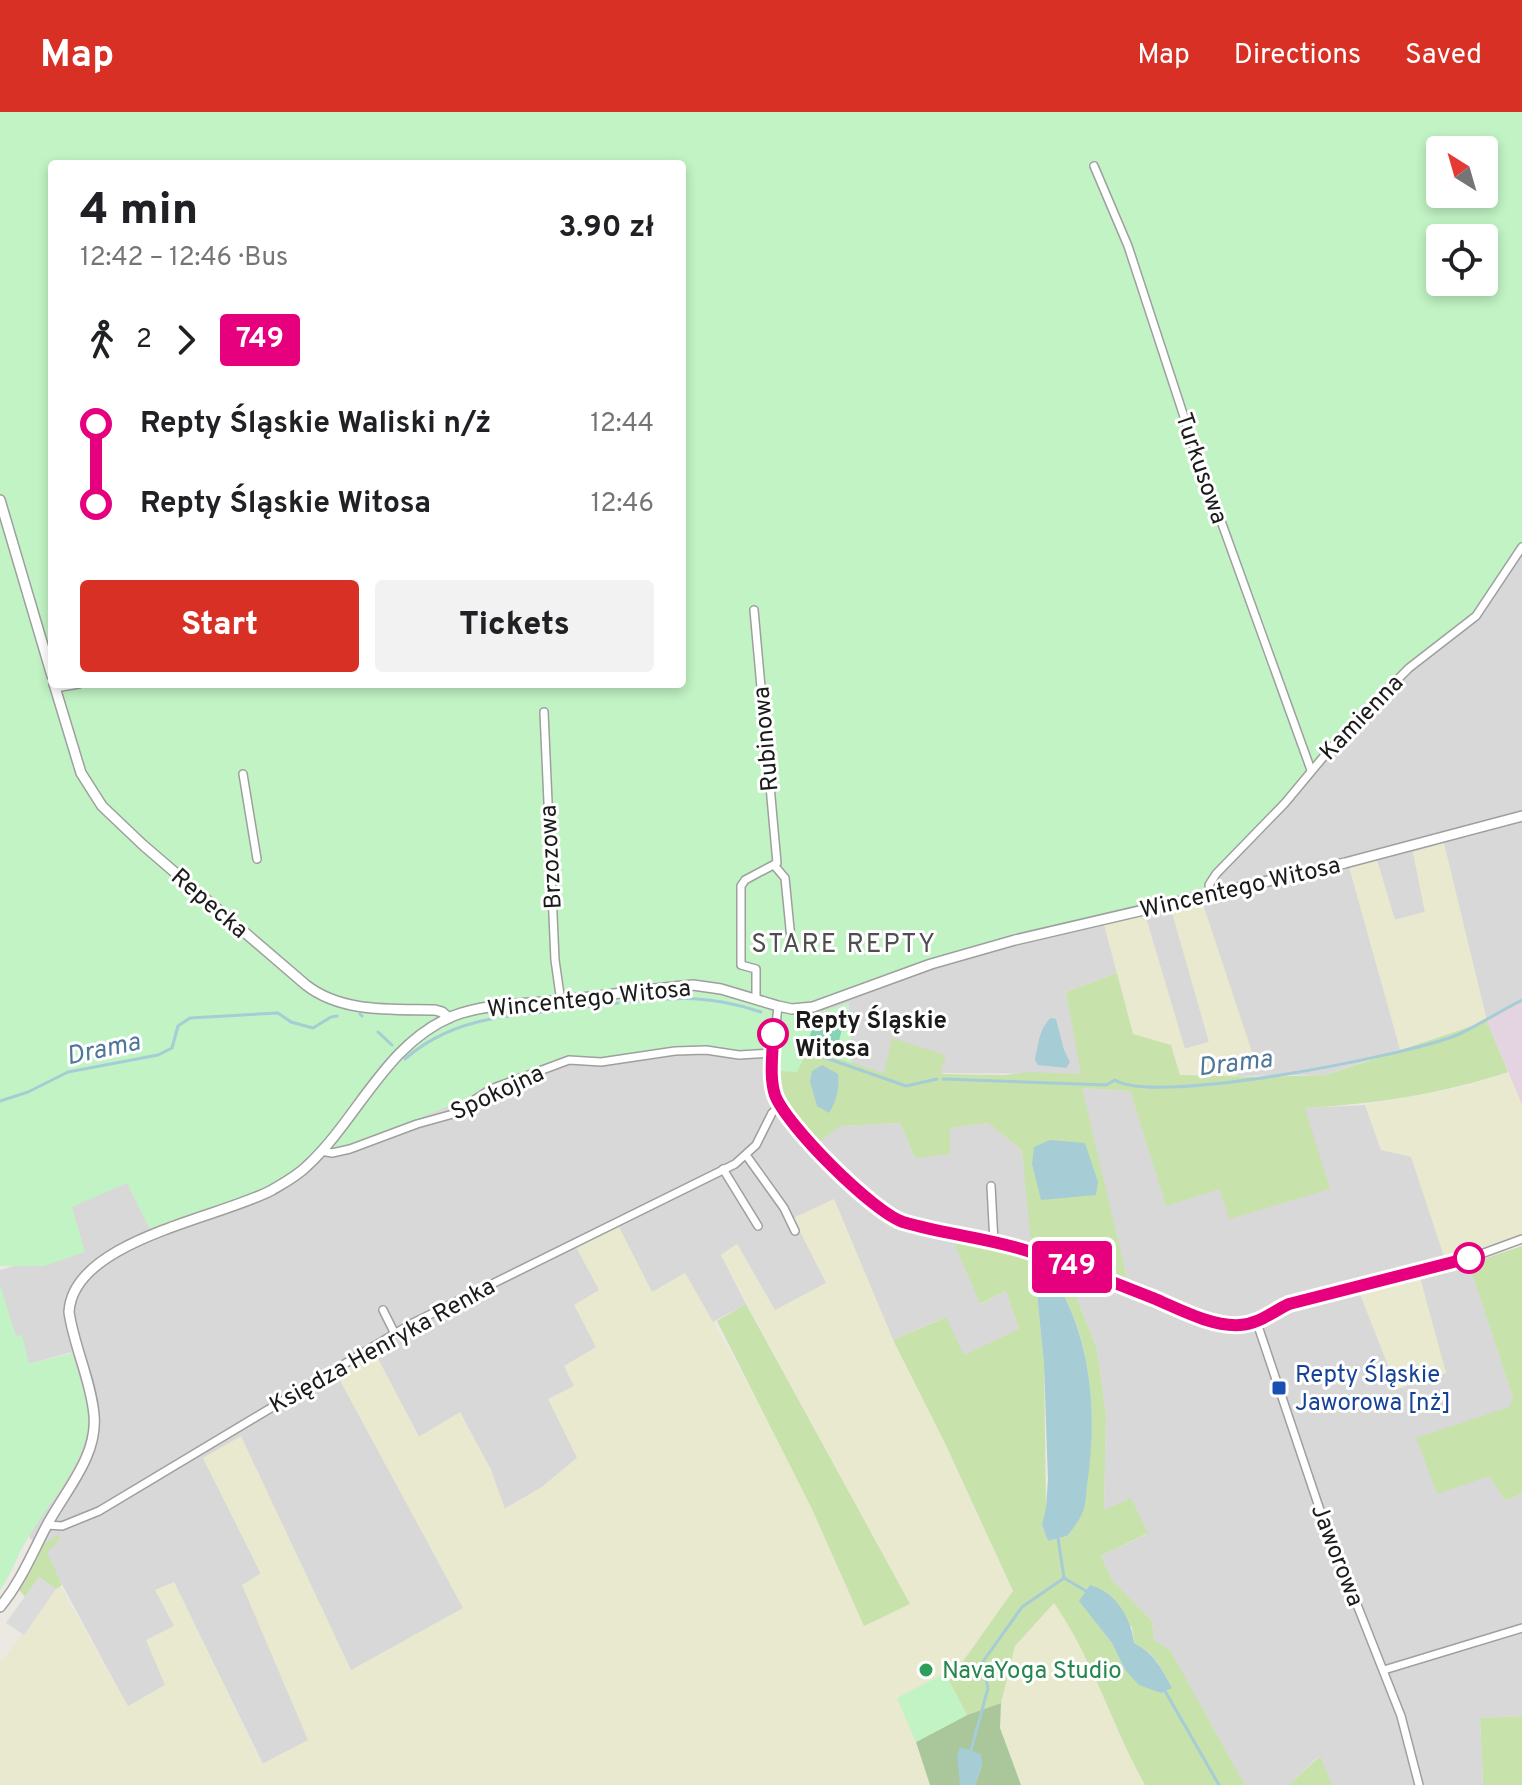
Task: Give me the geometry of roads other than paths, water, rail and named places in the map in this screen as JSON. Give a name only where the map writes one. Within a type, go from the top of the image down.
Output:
[{"type":"street","name":"Turkusowa","points":[[1094,166],[1128,246],[1191,438],[1311,770]]},
{"type":"street","points":[[0,500],[48,662]]},
{"type":"street","name":"Kamienna","points":[[1211,895],[1209,885],[1216,874],[1285,803],[1311,770],[1409,668],[1476,616],[1522,547]]},
{"type":"street","name":"Rubinowa","points":[[754,610],[777,863],[774,865],[785,878],[791,939]]},
{"type":"street","name":"Repecka","points":[[56,688],[81,773],[102,806],[306,985],[335,1002],[375,1008],[435,1010],[449,1018]]},
{"type":"street","name":"Brzozowa","points":[[544,712],[555,960],[563,1000]]},
{"type":"street","points":[[243,774],[257,859]]},
{"type":"street","name":"Wincentego Witosa","points":[[0,1607],[18,1581],[85,1461],[94,1429],[93,1404],[69,1312],[70,1299],[77,1285],[89,1272],[130,1246],[202,1215],[267,1192],[299,1173],[321,1151],[392,1062],[429,1030],[449,1018],[486,1008],[693,985],[721,989],[792,1009],[813,1007],[931,964],[990,947],[1522,816]]},
{"type":"street","points":[[756,999],[756,969],[741,965],[741,886],[745,880],[774,865]]},
{"type":"street","points":[[778,1006],[773,1083],[781,1105],[804,1136],[850,1183],[890,1216],[902,1222],[1031,1252],[1218,1322],[1237,1326],[1257,1323],[1289,1304],[1462,1261],[1522,1239]]},
{"type":"street","name":"Spokojna","points":[[321,1151],[332,1153],[350,1149],[453,1114],[491,1089],[569,1060],[601,1062],[675,1051],[706,1050],[739,1055],[773,1053]]},
{"type":"street","name":"Księdza Henryka Renka","points":[[47,1525],[70,1524],[99,1511],[444,1307],[723,1169],[756,1145],[772,1113],[781,1105]]},
{"type":"street","points":[[746,1155],[784,1208],[795,1231]]},
{"type":"street","points":[[723,1169],[758,1226]]},
{"type":"street","points":[[991,1186],[994,1243]]},
{"type":"street","points":[[383,1310],[395,1334]]},
{"type":"street","name":"Jaworowa","points":[[1257,1323],[1322,1516],[1401,1716],[1419,1785]]},
{"type":"street","points":[[1384,1670],[1522,1628]]},
{"type":"water","points":[[1051,1018],[1056,1019],[1070,1062],[1066,1068],[1038,1065],[1035,1060],[1041,1032]]},
{"type":"water","points":[[822,1065],[838,1074],[837,1094],[829,1113],[817,1106],[810,1081],[812,1071]]},
{"type":"water","points":[[1050,1140],[1085,1143],[1098,1182],[1096,1195],[1041,1200],[1032,1164],[1034,1147]]},
{"type":"water","points":[[1042,1280],[1058,1285],[1079,1332],[1089,1382],[1092,1434],[1084,1509],[1067,1536],[1048,1541],[1042,1525],[1048,1480],[1044,1364],[1037,1294]]},
{"type":"water","points":[[1090,1585],[1099,1588],[1121,1607],[1130,1624],[1134,1643],[1152,1657],[1172,1688],[1161,1693],[1139,1685],[1125,1670],[1112,1643],[1079,1601]]},
{"type":"water","points":[[960,1747],[981,1754],[982,1765],[975,1785],[960,1785],[957,1756]]},
{"type":"waterway","name":"Drama","points":[[627,1002],[694,999],[743,1006],[761,1012]]},
{"type":"waterway","name":"Drama","points":[[943,1079],[1106,1085],[1115,1080],[1139,1086],[1178,1087],[1282,1075],[1430,1044],[1457,1035],[1522,1000]]},
{"type":"waterway","name":"Drama","points":[[568,1009],[618,1003]]},
{"type":"waterway","name":"Drama","points":[[500,1017],[559,1010]]},
{"type":"waterway","name":"Drama","points":[[0,1101],[28,1092],[68,1072],[158,1055],[172,1048],[178,1026],[190,1018],[278,1013],[291,1022],[313,1028],[337,1016]]},
{"type":"waterway","name":"Drama","points":[[405,1059],[445,1033],[491,1019]]},
{"type":"waterway","name":"Drama","points":[[378,1032],[392,1045]]},
{"type":"waterway","name":"Drama","points":[[809,1052],[906,1086],[937,1079]]},
{"type":"waterway","points":[[1058,1538],[1064,1578]]},
{"type":"waterway","points":[[1064,1578],[1086,1591]]},
{"type":"waterway","points":[[971,1750],[988,1688],[982,1663],[1022,1607],[1064,1578]]},
{"type":"waterway","points":[[1165,1691],[1219,1785]]},
{"type":"place","name":"Repty Śląskie Witosa","points":[[773,1034]]},
{"type":"place","name":"Repty Śląskie Jaworowa [nż]","points":[[1279,1388]]},
{"type":"place","name":"NavaYoga Studio","points":[[926,1670]]},
{"type":"district","name":"STARE REPTY","points":[[844,943]]}]
